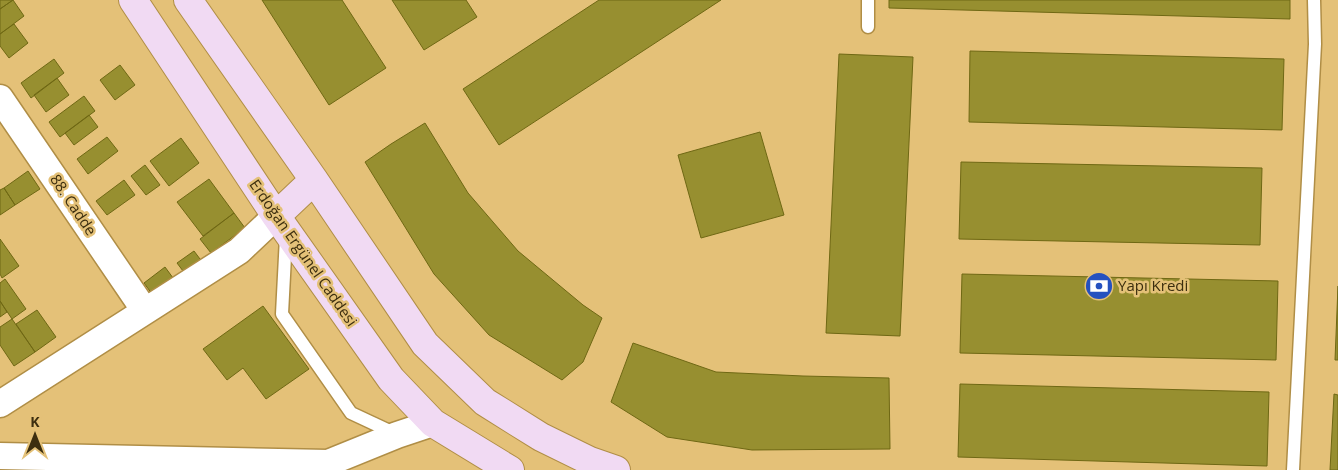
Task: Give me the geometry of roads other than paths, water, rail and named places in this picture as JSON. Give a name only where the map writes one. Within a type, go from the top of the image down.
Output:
[{"type":"main road","name":"Erdoğan Ergünel Caddesi","points":[[134,0],[281,223],[391,379],[433,423],[510,470]]},
{"type":"main road","points":[[188,0],[314,180],[425,344],[485,402],[542,437],[590,461],[616,470]]},
{"type":"main road","points":[[281,223],[314,180]]},
{"type":"street","name":"88. Cadde","points":[[0,98],[145,311]]},
{"type":"street","points":[[0,404],[281,223]]},
{"type":"street","points":[[0,456],[328,463],[433,423]]},
{"type":"lane","points":[[868,0],[868,27]]},
{"type":"lane","points":[[1293,470],[1315,44],[1314,0]]},
{"type":"lane","points":[[281,223],[282,314],[351,413],[398,435]]},
{"type":"place","name":"Yapı Kredi","points":[[1099,286]]}]
